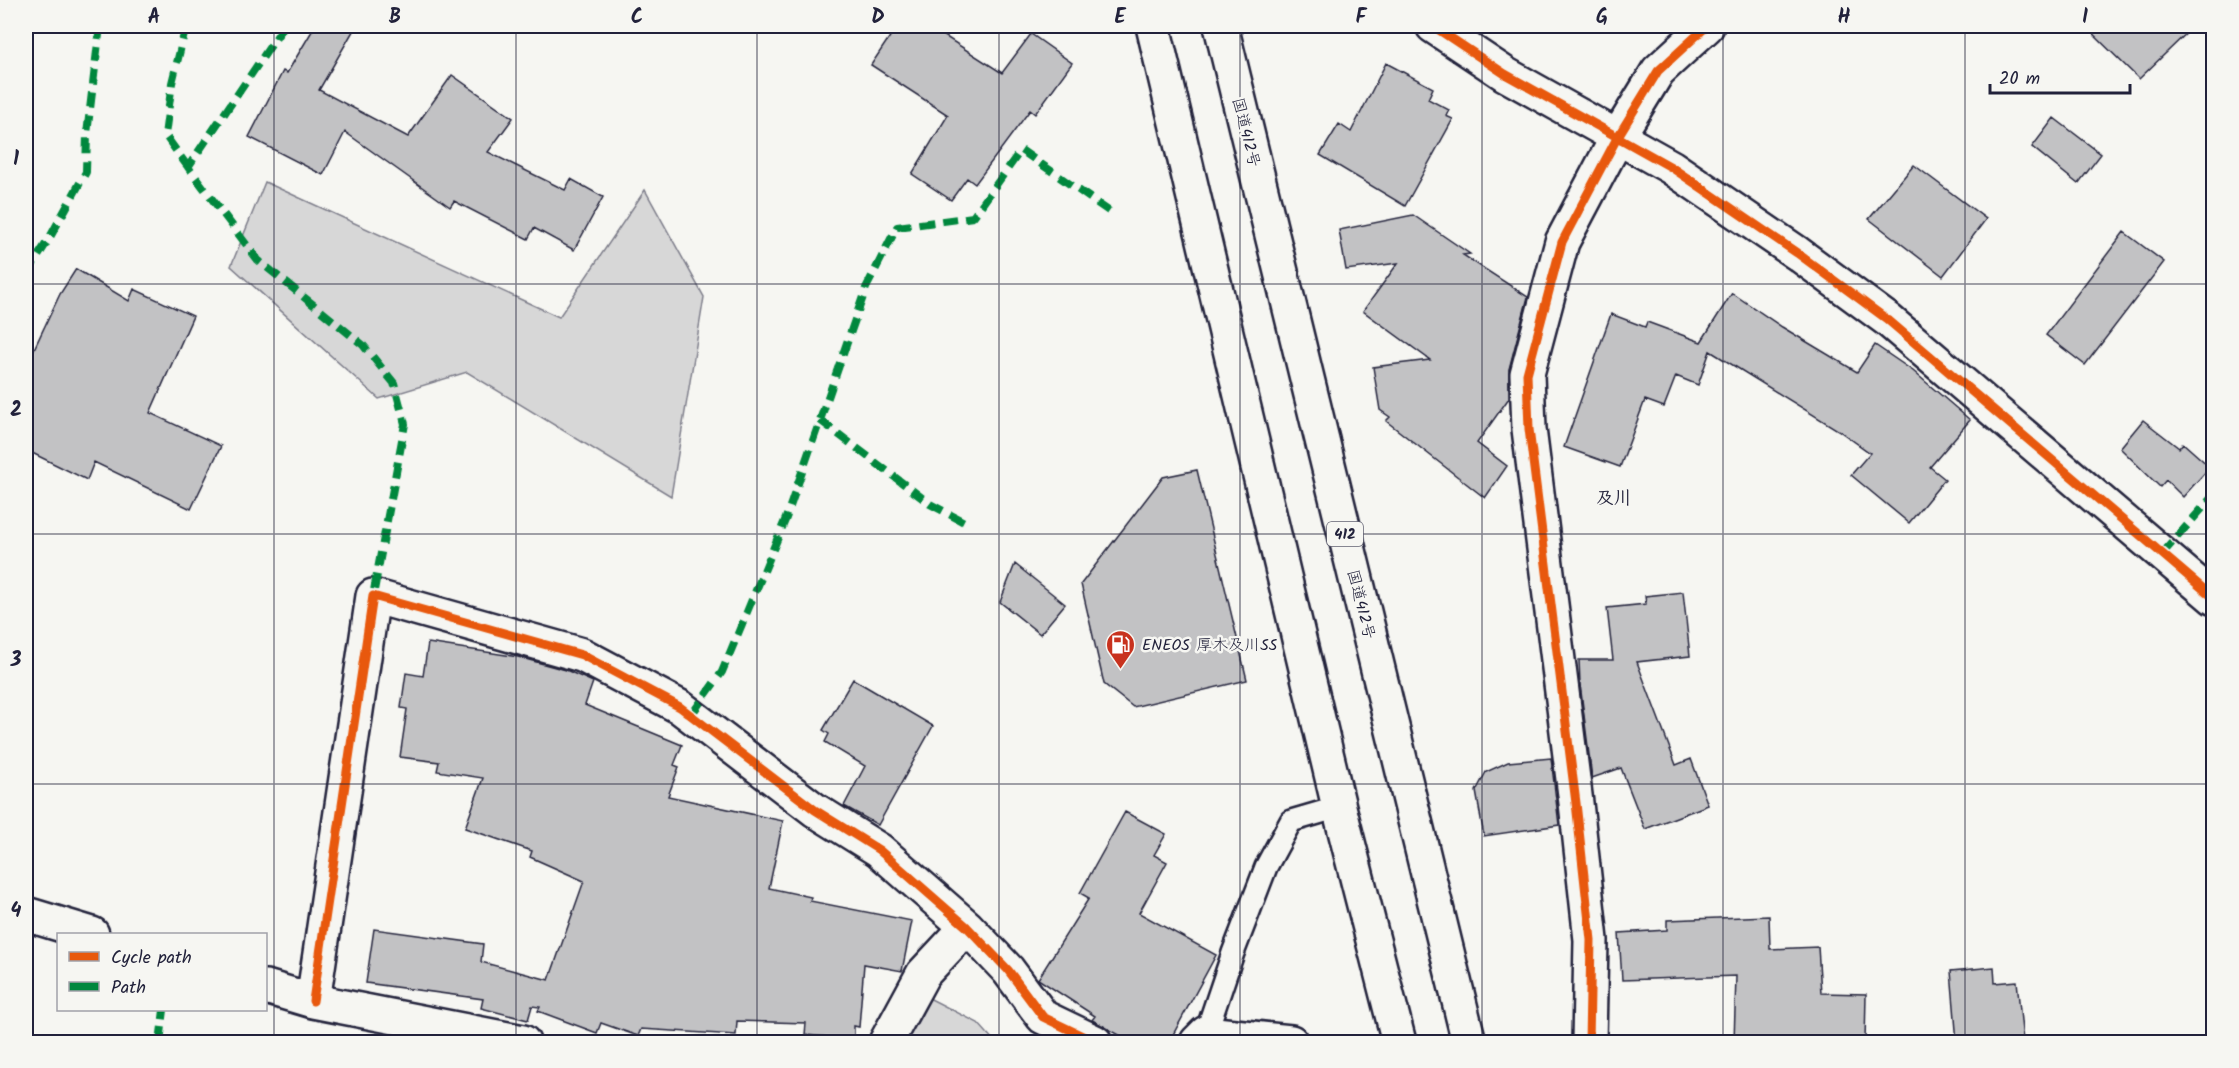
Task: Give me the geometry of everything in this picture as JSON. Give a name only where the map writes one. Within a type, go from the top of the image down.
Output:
[{"type":"main road","points":[[1154,26],[1339,807],[1399,1042]]},
{"type":"main road","name":"国道412号","points":[[1221,26],[1469,1042]]},
{"type":"main road","points":[[1433,26],[1504,74],[1671,167],[1797,253],[1888,320],[2214,598]]},
{"type":"main road","points":[[1589,1042],[1591,940],[1576,803],[1528,429],[1527,374],[1562,242],[1617,138],[1658,70],[1707,26]]},
{"type":"main road","points":[[314,1001],[373,596],[582,655],[680,707],[815,810],[879,850],[967,927],[1008,970],[1043,1017],[1095,1042]]},
{"type":"main road","points":[[26,915],[89,933]]},
{"type":"main road","points":[[886,1042],[923,974],[967,927]]},
{"type":"main road","points":[[267,987],[314,1001],[523,1042]]},
{"type":"main road","points":[[1202,1038],[1291,1042]]},
{"type":"lane","points":[[1202,1038],[1266,867],[1291,821],[1339,807]]},
{"type":"shaded area","points":[[265,182],[559,317],[645,190],[704,297],[671,496],[467,372],[379,399],[231,266]]},
{"type":"shaded area","points":[[919,993],[978,1023],[995,1042],[898,1042]]},
{"type":"building","points":[[315,26],[356,26],[319,90],[408,137],[452,75],[513,118],[488,152],[565,190],[571,179],[603,197],[574,250],[534,228],[528,239],[454,201],[450,207],[345,132],[323,175],[249,137],[283,71],[287,73]]},
{"type":"building","points":[[897,26],[929,26],[1002,73],[1031,34],[1072,63],[1035,114],[1030,110],[975,184],[967,178],[951,200],[912,174],[948,115],[871,65]]},
{"type":"building","points":[[2085,26],[2194,26],[2139,79]]},
{"type":"building","points":[[1386,63],[1433,88],[1428,99],[1449,110],[1446,116],[1453,119],[1405,206],[1320,155],[1339,124],[1351,132]]},
{"type":"building","points":[[2054,118],[2101,154],[2078,184],[2032,147]]},
{"type":"building","points":[[1914,165],[1986,219],[1943,276],[1869,219]]},
{"type":"building","points":[[1413,215],[1470,254],[1463,255],[1528,297],[1509,369],[1509,398],[1477,443],[1507,466],[1485,498],[1386,421],[1390,417],[1380,410],[1373,367],[1430,360],[1363,311],[1398,263],[1346,270],[1339,230]]},
{"type":"building","points":[[2124,232],[2164,262],[2085,365],[2046,335]]},
{"type":"building","points":[[76,269],[129,301],[134,289],[193,316],[150,413],[221,446],[191,509],[94,462],[87,480],[26,450],[26,366],[60,294]]},
{"type":"building","points":[[1732,293],[1782,327],[1857,372],[1875,345],[1913,371],[1970,420],[1930,467],[1945,479],[1909,523],[1851,475],[1870,453],[1838,430],[1710,351],[1698,385],[1676,376],[1664,407],[1645,400],[1620,467],[1564,447],[1611,314],[1645,327],[1647,322],[1701,342]]},
{"type":"building","points":[[2143,420],[2179,448],[2183,443],[2210,467],[2183,497],[2166,480],[2160,487],[2120,448]]},
{"type":"building","points":[[1197,470],[1247,680],[1133,707],[1104,684],[1081,584],[1163,477]]},
{"type":"building","points":[[1015,564],[1065,604],[1040,634],[1000,602]]},
{"type":"building","points":[[1683,592],[1690,656],[1637,662],[1676,765],[1691,759],[1708,805],[1645,829],[1621,768],[1592,778],[1579,660],[1613,660],[1607,608],[1646,604],[1645,596]]},
{"type":"building","points":[[428,643],[518,657],[566,670],[593,682],[585,705],[682,745],[674,765],[679,767],[668,796],[783,821],[769,888],[811,897],[810,901],[912,921],[902,971],[864,964],[859,1027],[854,1026],[854,1039],[805,1035],[806,1023],[737,1021],[736,1035],[641,1029],[638,1036],[601,1023],[597,1033],[538,1011],[540,1007],[532,1006],[528,1020],[481,1008],[483,999],[366,983],[374,929],[483,944],[481,962],[549,980],[584,881],[530,857],[532,851],[465,828],[483,778],[437,771],[439,762],[400,757],[407,709],[401,708],[406,673],[423,676]]},
{"type":"building","points":[[853,679],[933,726],[878,825],[844,806],[865,766],[825,742],[829,734],[823,730]]},
{"type":"building","points":[[1551,758],[1559,825],[1484,836],[1476,791],[1486,772],[1508,762]]},
{"type":"building","points":[[1125,812],[1166,834],[1154,855],[1167,862],[1139,913],[1216,955],[1169,1042],[1132,1042],[1092,1020],[1095,1016],[1038,979],[1089,898],[1080,893]]},
{"type":"building","points":[[1769,916],[1770,949],[1818,947],[1821,993],[1866,994],[1865,1042],[1734,1042],[1736,976],[1622,980],[1619,933],[1667,930],[1667,920]]},
{"type":"building","points":[[1994,967],[1995,983],[2017,981],[2023,1041],[1957,1042],[1951,971]]},
{"type":"marked path","points":[[26,275],[86,172],[87,134],[100,26]]},
{"type":"marked path","points":[[186,26],[172,83],[165,135],[188,167]]},
{"type":"marked path","points":[[284,26],[188,167],[258,260],[363,345],[394,383],[405,424],[373,596]]},
{"type":"marked path","points":[[692,714],[722,672],[786,518],[866,288],[897,227],[973,217],[1021,150],[1110,212]]},
{"type":"marked path","points":[[820,420],[930,504],[964,522]]},
{"type":"marked path","points":[[2162,554],[2214,495]]},
{"type":"marked path","points":[[160,1042],[164,1011]]},
{"type":"cycle path","points":[[1433,26],[1505,74],[1671,167],[1797,253],[1888,320],[2214,598]]},
{"type":"cycle path","points":[[1589,1042],[1591,940],[1529,429],[1527,374],[1562,242],[1617,138],[1658,71],[1707,26]]},
{"type":"cycle path","points":[[313,1001],[373,596],[582,655],[680,707],[815,810],[879,850],[967,927],[1008,970],[1043,1017],[1095,1042]]},
{"type":"place","name":"ENEOS 厚木及川SS","points":[[1121,670]]},
{"type":"district","name":"及川","points":[[1614,498]]}]
